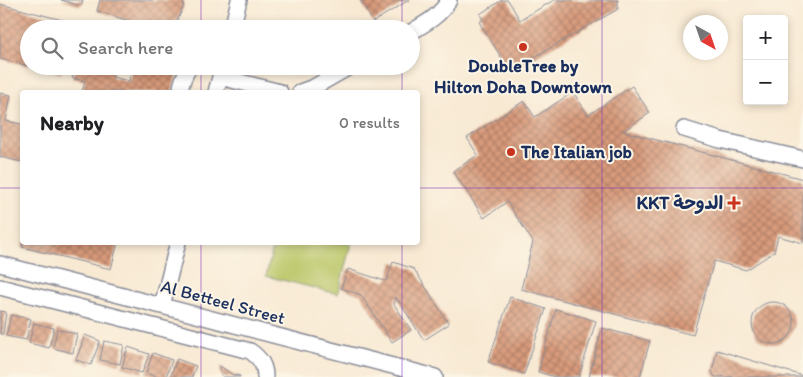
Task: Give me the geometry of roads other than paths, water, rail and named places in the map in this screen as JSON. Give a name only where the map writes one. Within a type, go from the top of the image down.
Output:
[{"type":"street","points":[[234,20],[239,0]]},
{"type":"street","points":[[420,27],[442,11],[449,0]]},
{"type":"street","points":[[180,90],[185,75]]},
{"type":"street","points":[[216,90],[220,75]]},
{"type":"street","points":[[230,75],[274,90]]},
{"type":"street","points":[[306,90],[335,75]]},
{"type":"street","points":[[684,129],[720,140],[803,159]]},
{"type":"street","points":[[162,306],[177,245]]},
{"type":"street","name":"Al Betteel Street","points":[[0,264],[435,377]]},
{"type":"street","points":[[0,287],[250,351],[257,355],[262,362],[265,369],[265,377]]},
{"type":"place","name":"DoubleTree by Hilton Doha Downtown","points":[[523,47]]},
{"type":"place","name":"The Italian job","points":[[511,152]]},
{"type":"place","name":"KKT الدوحة","points":[[734,203]]}]
